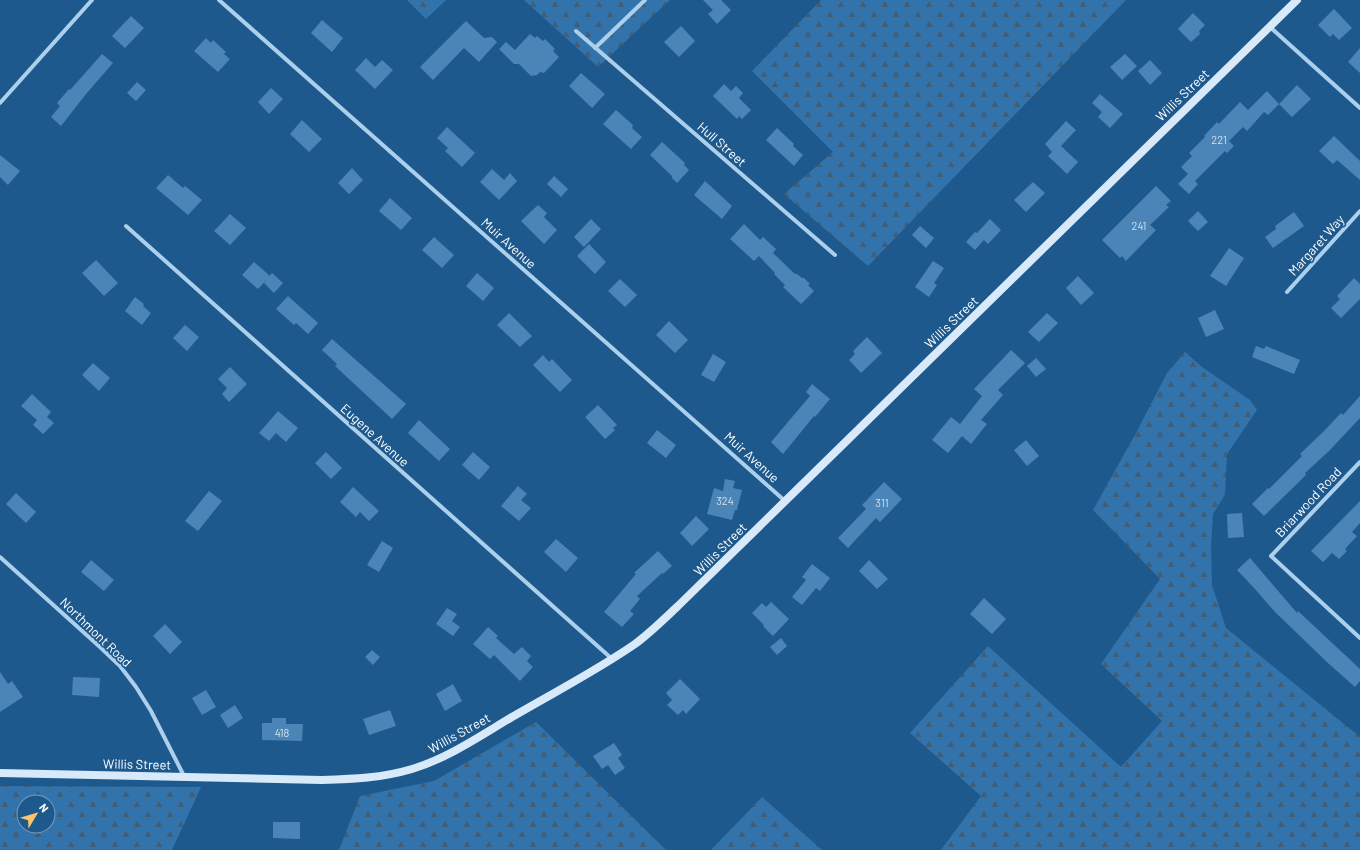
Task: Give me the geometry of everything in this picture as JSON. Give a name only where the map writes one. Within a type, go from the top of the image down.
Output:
[{"type":"main road","name":"Willis Street","points":[[0,772],[322,780],[359,779],[390,774],[413,769],[457,749],[635,644],[659,624],[1297,0]]},
{"type":"street","points":[[0,103],[92,0]]},
{"type":"street","name":"Muir Avenue","points":[[220,0],[785,500]]},
{"type":"street","points":[[595,48],[645,0]]},
{"type":"street","points":[[1270,26],[1360,108]]},
{"type":"street","name":"Hull Street","points":[[576,31],[835,255]]},
{"type":"street","name":"Margaret Way","points":[[1287,292],[1360,211]]},
{"type":"street","name":"Eugene Avenue","points":[[126,226],[611,658]]},
{"type":"street","name":"Briarwood Road","points":[[1360,462],[1271,556],[1360,638]]},
{"type":"street","name":"Northmont Road","points":[[0,557],[100,646],[120,666],[136,687],[150,711],[184,777]]},
{"type":"green space","points":[[407,0],[446,0],[426,19]]},
{"type":"green space","points":[[524,0],[670,0],[598,67]]},
{"type":"green space","points":[[821,0],[1126,0],[868,266],[784,194],[833,152],[752,71]]},
{"type":"green space","points":[[1185,352],[1202,367],[1250,400],[1257,410],[1227,454],[1225,495],[1213,514],[1211,545],[1212,585],[1226,628],[1360,737],[1360,850],[941,850],[981,796],[910,733],[988,646],[1121,767],[1162,721],[1101,664],[1160,579],[1093,510],[1136,433],[1167,373]]},
{"type":"green space","points":[[536,722],[666,850],[339,850],[360,796],[434,781]]},
{"type":"green space","points":[[0,786],[201,787],[172,850],[0,850]]},
{"type":"green space","points":[[762,797],[822,850],[711,850]]},
{"type":"building","points":[[703,0],[721,0],[731,10],[717,24],[708,14],[713,10]]},
{"type":"building","points":[[1334,9],[1352,28],[1339,40],[1333,34],[1330,37],[1318,25]]},
{"type":"building","points":[[1193,13],[1205,25],[1199,31],[1200,34],[1191,42],[1178,29]]},
{"type":"building","points":[[131,16],[144,28],[125,48],[112,36]]},
{"type":"building","points":[[322,20],[343,38],[332,52],[311,33]]},
{"type":"building","points":[[466,21],[484,38],[492,37],[497,42],[479,62],[464,48],[433,80],[420,67]]},
{"type":"building","points":[[681,26],[695,41],[679,57],[664,42]]},
{"type":"building","points":[[530,34],[535,38],[537,36],[543,41],[545,39],[555,49],[553,51],[559,57],[544,73],[540,72],[537,75],[531,76],[519,64],[514,64],[499,49],[506,42],[515,50]]},
{"type":"building","points":[[206,38],[211,43],[213,40],[226,52],[224,54],[230,59],[218,72],[194,51]]},
{"type":"building","points":[[1360,48],[1360,73],[1348,62]]},
{"type":"building","points":[[102,54],[113,63],[61,126],[51,117],[60,106],[57,103]]},
{"type":"building","points":[[1125,54],[1137,66],[1122,80],[1110,67]]},
{"type":"building","points":[[366,58],[375,67],[382,60],[393,70],[375,89],[355,70]]},
{"type":"building","points":[[1150,60],[1162,73],[1150,85],[1138,71]]},
{"type":"building","points":[[581,73],[605,94],[592,108],[569,86]]},
{"type":"building","points":[[137,82],[146,90],[136,101],[127,93]]},
{"type":"building","points":[[724,84],[731,91],[736,86],[743,93],[739,98],[751,110],[742,119],[739,116],[737,119],[713,96]]},
{"type":"building","points":[[1297,85],[1311,99],[1292,117],[1279,104]]},
{"type":"building","points":[[271,88],[283,99],[269,114],[258,102]]},
{"type":"building","points":[[1267,91],[1279,104],[1268,115],[1264,112],[1247,131],[1243,127],[1229,141],[1234,146],[1227,153],[1225,151],[1195,181],[1198,184],[1189,194],[1178,184],[1188,174],[1181,167],[1192,156],[1189,153],[1217,122],[1219,124],[1240,102],[1248,110]]},
{"type":"building","points":[[1100,94],[1123,114],[1110,128],[1098,117],[1102,112],[1092,103]]},
{"type":"building","points":[[616,110],[633,125],[632,128],[642,137],[631,149],[603,124]]},
{"type":"building","points":[[302,120],[322,139],[309,152],[290,134]]},
{"type":"building","points":[[1066,121],[1076,130],[1061,146],[1078,162],[1067,174],[1048,156],[1052,152],[1045,144]]},
{"type":"building","points":[[447,127],[475,153],[462,167],[445,151],[448,148],[437,138]]},
{"type":"building","points":[[777,128],[803,155],[794,166],[766,140]]},
{"type":"building","points":[[1334,136],[1360,161],[1360,180],[1337,160],[1333,164],[1319,151]]},
{"type":"building","points":[[662,142],[685,163],[684,165],[689,170],[677,183],[672,176],[650,155]]},
{"type":"building","points":[[0,155],[20,171],[8,185],[0,177]]},
{"type":"building","points":[[352,168],[363,180],[349,194],[338,183]]},
{"type":"building","points":[[492,169],[504,180],[510,173],[517,181],[499,200],[480,182]]},
{"type":"building","points":[[168,175],[183,188],[185,186],[202,200],[188,215],[156,188]]},
{"type":"building","points":[[554,176],[568,189],[561,197],[547,184]]},
{"type":"building","points":[[705,181],[732,206],[722,219],[694,195]]},
{"type":"building","points":[[1033,182],[1045,193],[1026,212],[1014,200]]},
{"type":"building","points":[[1156,186],[1171,201],[1166,205],[1169,207],[1150,225],[1156,230],[1126,261],[1122,256],[1120,258],[1102,240]]},
{"type":"building","points":[[390,198],[412,218],[401,230],[379,211]]},
{"type":"building","points":[[538,205],[547,213],[544,217],[557,230],[544,244],[521,221]]},
{"type":"building","points":[[1198,211],[1208,222],[1198,231],[1188,221]]},
{"type":"building","points":[[1294,212],[1304,226],[1273,248],[1265,237],[1276,229],[1275,226]]},
{"type":"building","points":[[230,214],[246,228],[230,245],[214,231]]},
{"type":"building","points":[[591,219],[601,229],[584,247],[574,237]]},
{"type":"building","points":[[990,219],[1001,230],[988,244],[984,240],[975,250],[966,242]]},
{"type":"building","points":[[744,224],[760,240],[763,237],[776,249],[773,253],[795,274],[804,278],[810,284],[808,285],[814,291],[801,304],[783,287],[785,285],[759,256],[754,261],[730,239]]},
{"type":"building","points":[[920,226],[934,238],[926,248],[912,235]]},
{"type":"building","points":[[434,237],[454,255],[442,268],[422,250]]},
{"type":"building","points":[[589,244],[606,262],[595,274],[577,256]]},
{"type":"building","points":[[1229,248],[1244,258],[1226,286],[1210,276]]},
{"type":"building","points":[[96,260],[118,283],[104,296],[82,273]]},
{"type":"building","points":[[933,261],[944,268],[934,283],[937,285],[929,297],[915,287]]},
{"type":"building","points":[[254,262],[270,276],[258,289],[242,275]]},
{"type":"building","points":[[272,273],[283,283],[274,293],[264,283]]},
{"type":"building","points":[[477,273],[494,288],[483,301],[466,286]]},
{"type":"building","points":[[1078,276],[1094,293],[1081,305],[1066,288]]},
{"type":"building","points":[[1354,278],[1360,284],[1360,299],[1341,318],[1331,308],[1340,299],[1337,296]]},
{"type":"building","points":[[620,279],[637,295],[625,307],[608,291]]},
{"type":"building","points":[[288,296],[318,323],[308,334],[296,323],[294,325],[276,309]]},
{"type":"building","points":[[135,297],[144,304],[143,306],[151,313],[142,325],[125,311]]},
{"type":"building","points":[[1215,310],[1224,329],[1206,337],[1198,318]]},
{"type":"building","points":[[509,313],[532,336],[520,347],[497,325]]},
{"type":"building","points":[[1047,313],[1058,323],[1039,342],[1028,332]]},
{"type":"building","points":[[669,321],[688,340],[675,353],[656,335]]},
{"type":"building","points":[[185,325],[199,337],[187,351],[173,338]]},
{"type":"building","points":[[867,337],[882,353],[861,373],[849,360],[855,354],[853,351]]},
{"type":"building","points":[[332,339],[406,404],[392,419],[335,366],[337,364],[322,350]]},
{"type":"building","points":[[1256,346],[1264,349],[1266,346],[1300,360],[1294,374],[1252,357]]},
{"type":"building","points":[[1011,350],[1025,363],[998,390],[1003,395],[981,420],[987,424],[971,444],[962,436],[948,453],[932,440],[951,417],[960,424],[982,396],[974,389]]},
{"type":"building","points":[[713,354],[726,362],[714,382],[701,375]]},
{"type":"building","points":[[543,355],[549,362],[552,359],[572,380],[560,392],[533,365]]},
{"type":"building","points":[[1036,358],[1046,369],[1036,377],[1027,366]]},
{"type":"building","points":[[93,363],[110,378],[99,391],[82,375]]},
{"type":"building","points":[[230,367],[247,384],[229,402],[222,394],[227,388],[218,379]]},
{"type":"building","points":[[812,384],[830,399],[783,454],[771,442],[810,396],[806,392]]},
{"type":"building","points":[[32,394],[51,412],[47,417],[54,423],[43,434],[33,425],[37,420],[21,406]]},
{"type":"building","points":[[1360,396],[1360,418],[1329,451],[1305,473],[1306,475],[1264,516],[1252,504],[1302,456],[1300,454],[1341,413],[1343,415]]},
{"type":"building","points":[[598,405],[617,425],[613,428],[615,430],[605,439],[585,417]]},
{"type":"building","points":[[278,411],[298,428],[286,442],[276,433],[269,441],[259,433]]},
{"type":"building","points":[[419,420],[450,449],[439,461],[408,433]]},
{"type":"building","points":[[657,430],[676,445],[666,458],[647,443]]},
{"type":"building","points":[[1026,440],[1039,456],[1027,466],[1014,450]]},
{"type":"building","points":[[326,452],[342,468],[331,479],[315,463]]},
{"type":"building","points":[[473,452],[490,467],[479,480],[462,465]]},
{"type":"building","points":[[725,479],[735,481],[733,488],[742,490],[737,510],[735,510],[732,520],[707,514],[714,488],[723,491]]},
{"type":"building","points":[[884,482],[902,499],[880,522],[876,518],[848,548],[838,538],[866,509],[862,505]]},
{"type":"building","points":[[518,486],[527,494],[521,500],[531,508],[519,521],[501,506]]},
{"type":"building","points":[[353,487],[379,511],[369,521],[360,512],[356,517],[340,502]]},
{"type":"building","points":[[209,491],[222,501],[198,531],[185,521]]},
{"type":"building","points":[[16,493],[36,512],[26,523],[6,504]]},
{"type":"building","points":[[1360,501],[1360,523],[1352,532],[1357,536],[1345,549],[1347,551],[1339,559],[1332,553],[1323,562],[1311,551]]},
{"type":"building","points":[[1242,513],[1244,537],[1228,538],[1227,514]]},
{"type":"building","points":[[696,516],[709,529],[692,546],[680,533]]},
{"type":"building","points":[[556,539],[578,558],[566,572],[544,552]]},
{"type":"building","points":[[382,541],[393,548],[379,572],[367,565]]},
{"type":"building","points":[[658,551],[672,566],[637,596],[640,599],[630,611],[634,614],[622,627],[604,612],[636,574],[634,573]]},
{"type":"building","points":[[1250,558],[1297,613],[1298,611],[1360,669],[1360,681],[1355,687],[1276,613],[1237,570]]},
{"type":"building","points":[[91,560],[114,580],[104,591],[81,572]]},
{"type":"building","points":[[869,560],[888,579],[877,589],[859,571]]},
{"type":"building","points":[[812,564],[830,578],[820,591],[816,588],[802,605],[792,597],[806,580],[802,577]]},
{"type":"building","points":[[984,598],[1006,619],[992,634],[970,614]]},
{"type":"building","points":[[771,602],[789,619],[773,636],[752,613],[762,603],[766,607]]},
{"type":"building","points":[[447,608],[457,614],[452,621],[460,627],[453,636],[436,624]]},
{"type":"building","points":[[165,624],[182,642],[170,654],[153,636]]},
{"type":"building","points":[[488,627],[498,636],[496,638],[514,654],[522,647],[531,656],[527,661],[533,667],[520,681],[494,655],[490,659],[473,644]]},
{"type":"building","points":[[781,638],[787,646],[777,655],[770,647]]},
{"type":"building","points":[[372,650],[380,657],[373,665],[365,657]]},
{"type":"building","points":[[0,672],[8,684],[12,681],[23,697],[0,712]]},
{"type":"building","points":[[73,677],[100,678],[99,697],[72,695]]},
{"type":"building","points":[[680,679],[700,699],[686,714],[683,710],[678,715],[667,705],[672,700],[666,693]]},
{"type":"building","points":[[453,684],[462,701],[445,711],[436,694]]},
{"type":"building","points":[[206,690],[216,707],[202,715],[192,698]]},
{"type":"building","points":[[235,705],[243,718],[228,728],[220,715]]},
{"type":"building","points":[[390,710],[396,726],[369,735],[363,719]]},
{"type":"building","points":[[272,718],[286,718],[286,724],[303,724],[302,741],[262,740],[262,723],[272,723]]},
{"type":"building","points":[[614,743],[622,755],[618,758],[625,768],[615,775],[608,765],[602,769],[593,756]]},
{"type":"building","points":[[273,822],[300,822],[300,839],[273,838]]}]
